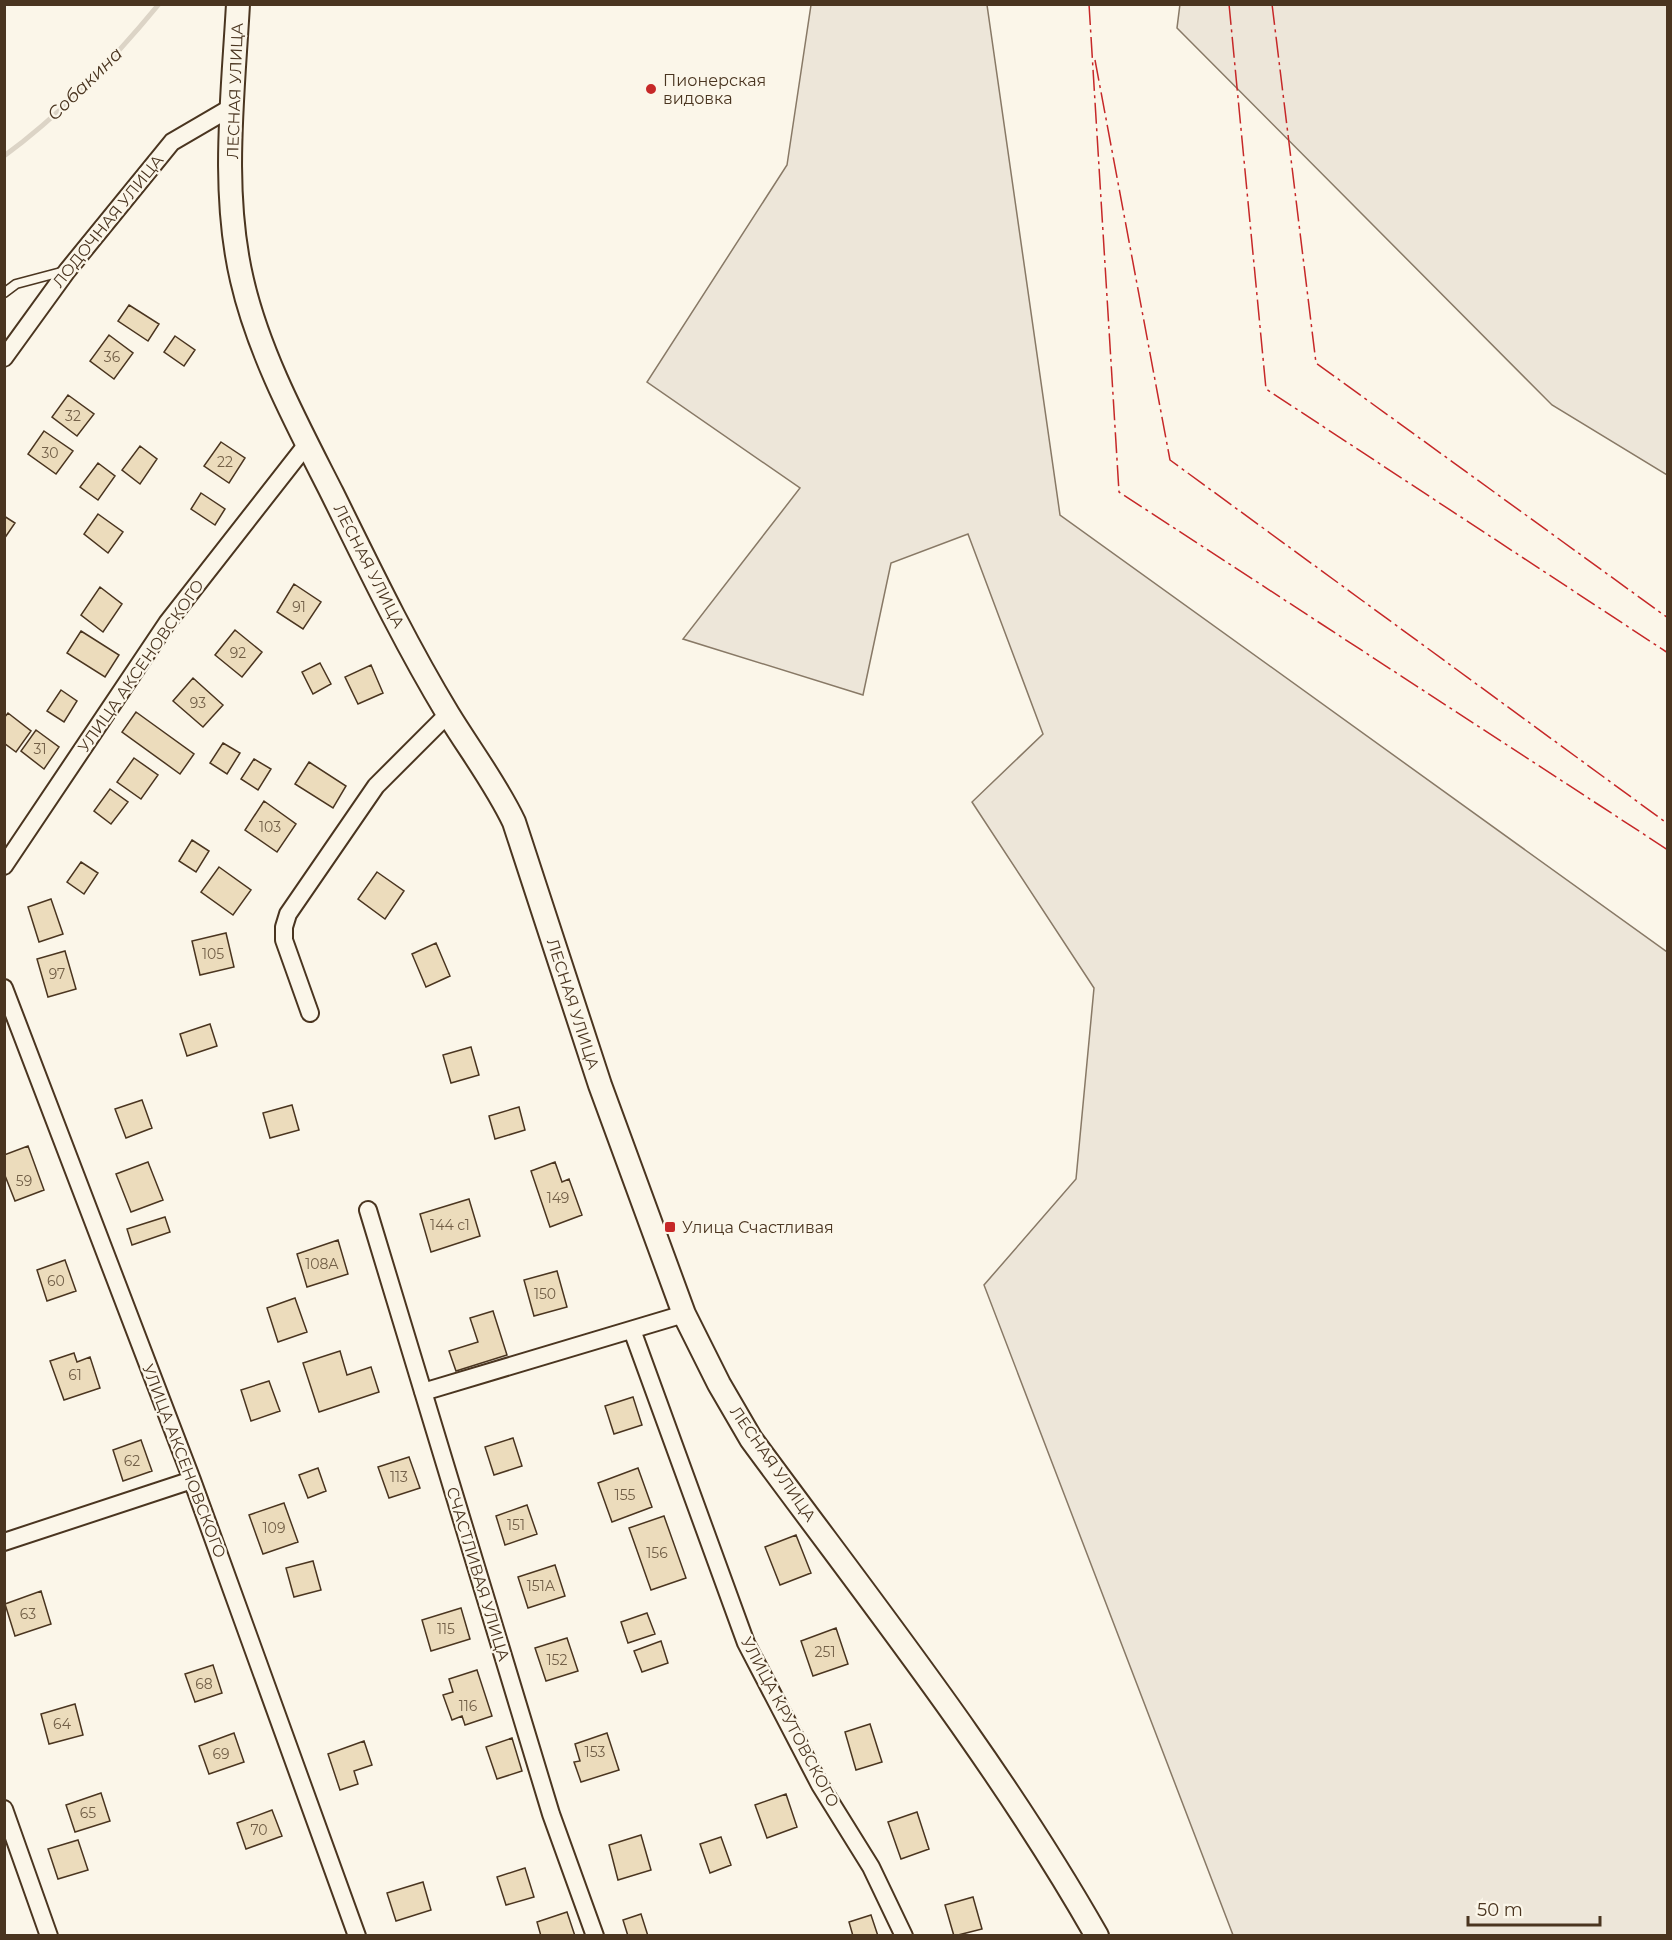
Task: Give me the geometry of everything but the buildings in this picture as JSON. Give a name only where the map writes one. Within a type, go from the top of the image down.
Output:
[{"type":"main road","name":"ЛЕСНАЯ УЛИЦА","points":[[238,4],[232,107],[234,233],[242,281],[259,337],[307,444],[385,599],[448,714],[505,803],[514,822],[600,1085],[684,1314],[719,1384],[751,1438],[982,1753],[1065,1879],[1097,1935]]},
{"type":"street","name":"ЛОДОЧНАЯ УЛИЦА","points":[[4,358],[67,271],[172,142],[232,107]]},
{"type":"street","name":"УЛИЦА АКСЕНОВСКОГО","points":[[4,866],[167,623],[307,444]]},
{"type":"street","points":[[310,1013],[284,940],[284,927],[288,914],[376,786],[448,714]]},
{"type":"street","name":"УЛИЦА АКСЕНОВСКОГО","points":[[4,988],[192,1480],[357,1935]]},
{"type":"street","name":"СЧАСТЛИВАЯ УЛИЦА","points":[[368,1210],[551,1814],[595,1935]]},
{"type":"street","points":[[423,1392],[684,1314]]},
{"type":"street","name":"УЛИЦА КРУТОВСКОГО","points":[[632,1330],[746,1642],[820,1785],[871,1867],[904,1935]]},
{"type":"street","points":[[4,1542],[192,1480]]},
{"type":"street","points":[[4,1809],[49,1935]]},
{"type":"lane","points":[[4,293],[16,284],[67,271]]},
{"type":"shaded area","points":[[1180,4],[1667,5],[1667,475],[1552,405],[1177,28]]},
{"type":"shaded area","points":[[811,5],[987,5],[1060,515],[1667,952],[1667,1935],[1233,1935],[984,1285],[1076,1179],[1094,988],[972,802],[1043,734],[968,534],[891,563],[863,695],[683,639],[800,488],[647,382],[787,165]]},
{"type":"waterway","name":"Собакина","points":[[4,156],[67,104],[124,45],[159,4]]},
{"type":"power","points":[[1089,4],[1119,492],[1668,850]]},
{"type":"power","points":[[1229,4],[1266,389],[1668,653]]},
{"type":"power","points":[[1272,4],[1316,363],[1668,618]]},
{"type":"power","points":[[1095,60],[1170,460],[1668,824]]},
{"type":"place","name":"Пионерская видовка","points":[[651,89]]},
{"type":"place","name":"Улица Счастливая","points":[[670,1227]]}]
